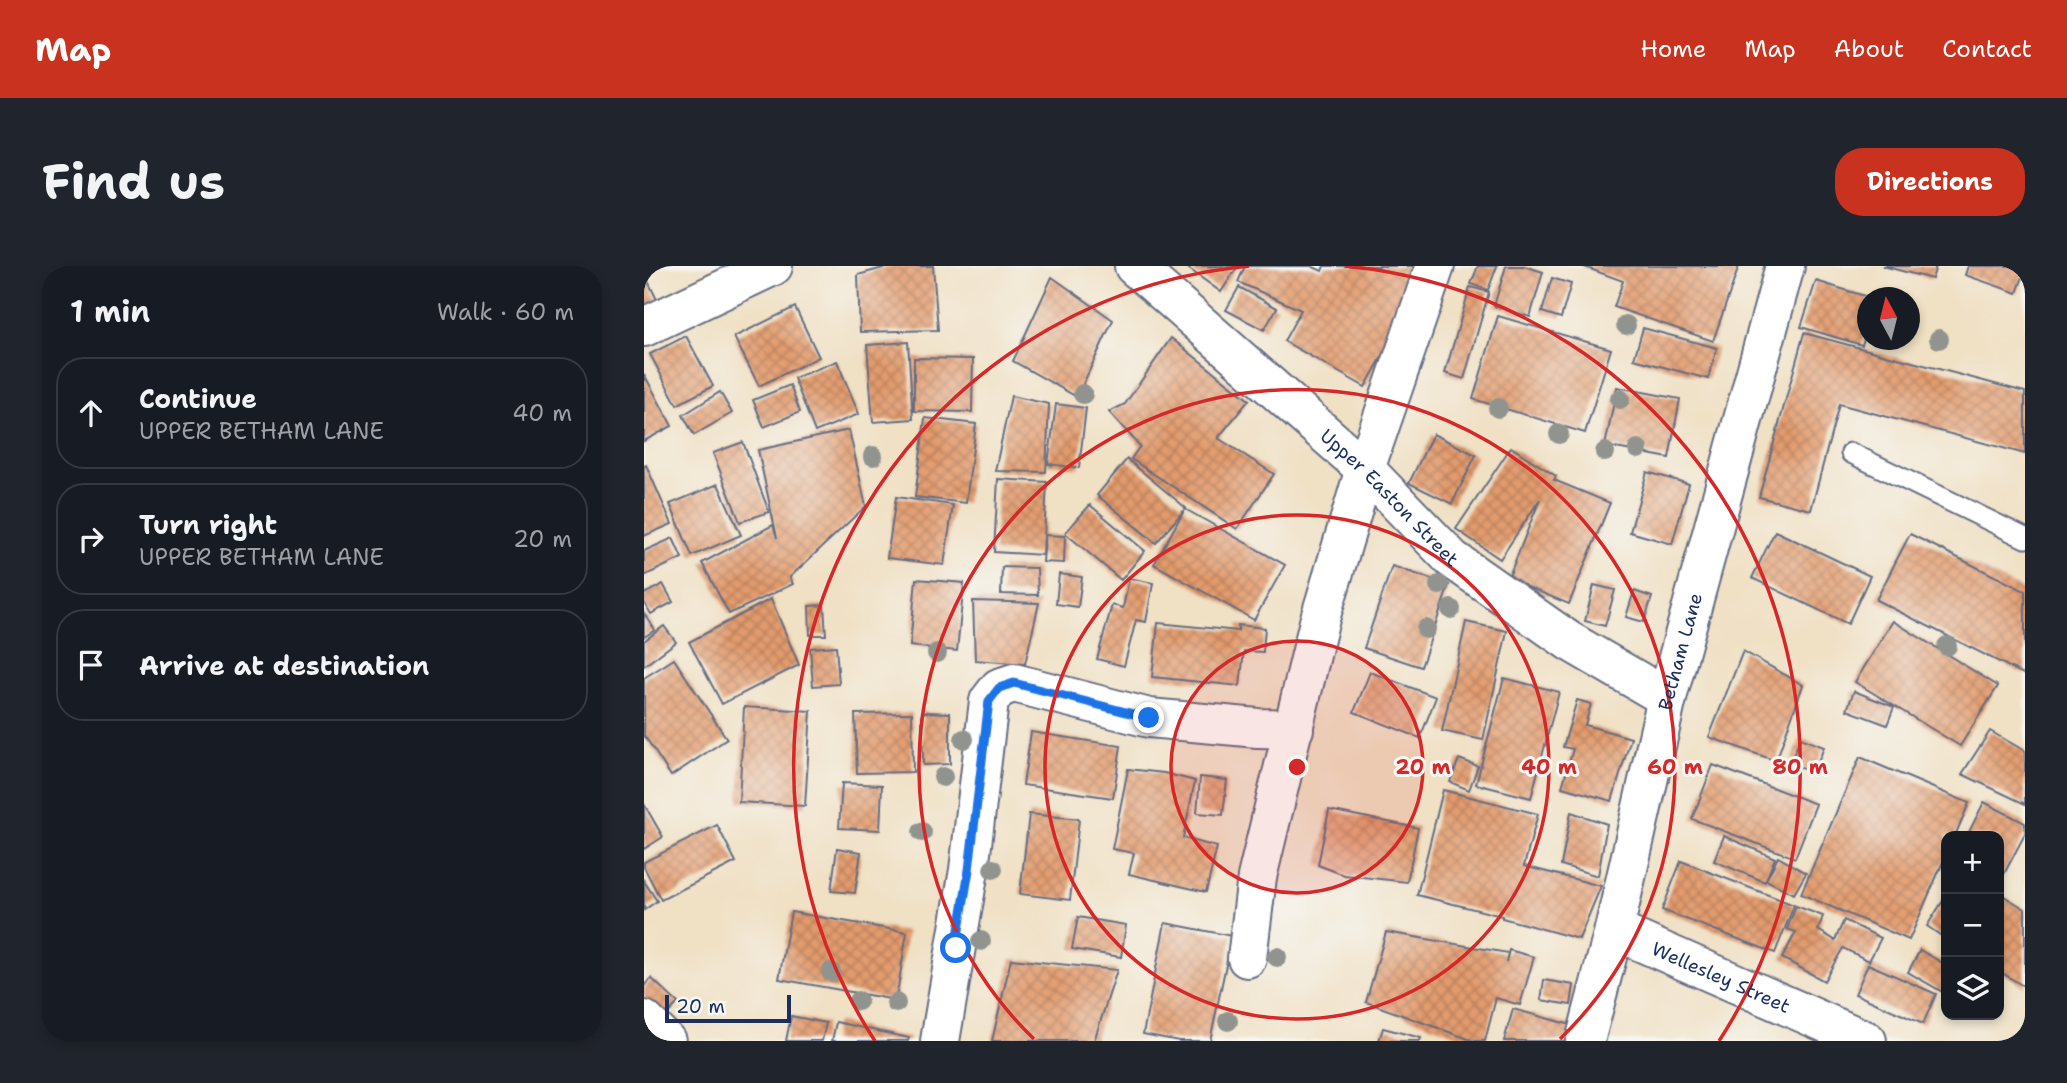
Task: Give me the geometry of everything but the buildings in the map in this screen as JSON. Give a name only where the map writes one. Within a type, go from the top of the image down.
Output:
[{"type":"street","points":[[644,327],[773,266]]},
{"type":"street","name":"Upper Easton Street","points":[[1133,266],[1365,469],[1451,559],[1569,642],[1667,698]]},
{"type":"street","points":[[1247,958],[1257,877],[1319,622],[1365,469],[1434,266]]},
{"type":"street","name":"Betham Lane","points":[[1585,1041],[1614,930],[1667,698],[1785,266]]},
{"type":"street","points":[[940,1041],[969,870],[989,701],[999,688],[1014,683],[1149,718],[1294,729]]},
{"type":"street","name":"Wellesley Street","points":[[1614,930],[1867,1041]]},
{"type":"street","points":[[644,1020],[666,1041]]},
{"type":"lane","points":[[1851,453],[2025,538]]},
{"type":"route","points":[[956,948],[969,870],[989,701],[999,688],[1014,683],[1149,718]]}]
